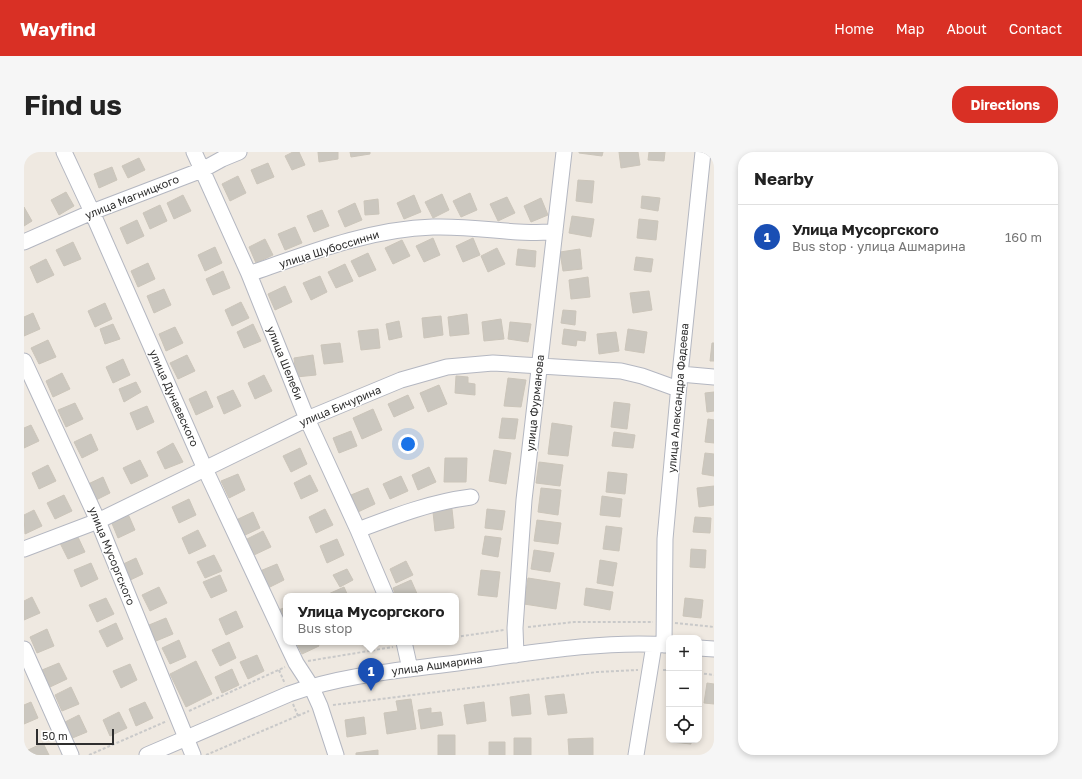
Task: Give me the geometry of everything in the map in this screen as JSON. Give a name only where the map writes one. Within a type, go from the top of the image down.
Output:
[{"type":"street","name":"улица Дунаевского","points":[[64,152],[205,469],[283,636]]},
{"type":"street","name":"улица Шелеби","points":[[194,152],[249,274],[307,419],[358,530],[385,593]]},
{"type":"street","name":"улица Магницкого","points":[[24,242],[92,212],[202,170],[239,152]]},
{"type":"street","name":"улица Фурманова","points":[[516,655],[515,628],[524,500],[564,152]]},
{"type":"street","name":"улица Александра Фадеева","points":[[636,755],[650,670],[662,645],[665,622],[665,539],[679,382],[703,152]]},
{"type":"street","name":"улица Шубоссинни","points":[[249,274],[343,242],[387,231],[432,227],[456,227],[520,232],[555,232]]},
{"type":"street","name":"улица Мусоргского","points":[[24,361],[98,521],[193,755]]},
{"type":"street","name":"улица Бичурина","points":[[24,550],[98,521],[307,419],[401,380],[447,367],[493,363],[621,372],[679,382],[714,376]]},
{"type":"street","points":[[358,530],[405,512],[451,499],[471,497]]},
{"type":"street","name":"улица Дунаевского","points":[[287,645],[296,663],[311,686],[320,706],[336,755]]},
{"type":"street","points":[[405,645],[410,669]]},
{"type":"street","name":"улица Ашмарина","points":[[147,755],[311,686],[349,678],[410,669],[600,645],[662,645]]},
{"type":"street","points":[[702,648],[714,649]]},
{"type":"street","points":[[24,649],[71,755]]},
{"type":"path","points":[[459,637],[515,628],[574,622],[665,622],[714,627]]},
{"type":"path","points":[[89,755],[296,663],[399,645]]},
{"type":"path","points":[[206,755],[320,706],[597,672],[666,670]]},
{"type":"path","points":[[702,673],[714,675]]},
{"type":"building","points":[[293,152],[299,152],[305,165],[292,170],[285,156]]},
{"type":"building","points":[[318,152],[338,152],[338,159],[319,162]]},
{"type":"building","points":[[350,152],[370,152],[370,154],[351,157]]},
{"type":"building","points":[[579,152],[603,152],[602,156]]},
{"type":"building","points":[[619,152],[638,152],[640,165],[621,168]]},
{"type":"building","points":[[649,152],[665,152],[664,161],[648,160]]},
{"type":"building","points":[[139,158],[145,170],[128,178],[122,166]]},
{"type":"building","points":[[268,163],[274,177],[257,184],[251,170]]},
{"type":"building","points":[[112,167],[117,180],[99,188],[94,174]]},
{"type":"building","points":[[238,176],[246,193],[230,201],[222,184]]},
{"type":"building","points":[[578,180],[594,181],[592,203],[576,201]]},
{"type":"building","points":[[66,192],[74,206],[59,215],[51,200]]},
{"type":"building","points":[[470,193],[477,210],[461,217],[453,201]]},
{"type":"building","points":[[442,194],[449,210],[433,218],[425,202]]},
{"type":"building","points":[[183,195],[191,211],[174,219],[167,203]]},
{"type":"building","points":[[414,195],[421,212],[404,219],[397,203]]},
{"type":"building","points":[[642,196],[660,198],[658,211],[641,208]]},
{"type":"building","points":[[507,197],[515,213],[498,221],[490,204]]},
{"type":"building","points":[[541,198],[548,215],[531,222],[524,206]]},
{"type":"building","points":[[378,199],[379,214],[365,215],[364,201]]},
{"type":"building","points":[[355,203],[362,220],[345,227],[338,211]]},
{"type":"building","points":[[160,205],[167,221],[150,229],[143,213]]},
{"type":"building","points":[[24,207],[32,221],[24,226]]},
{"type":"building","points":[[322,210],[329,226],[314,232],[307,216]]},
{"type":"building","points":[[572,216],[594,219],[591,237],[569,233]]},
{"type":"building","points":[[639,219],[658,221],[656,240],[637,238]]},
{"type":"building","points":[[137,220],[144,236],[127,244],[120,228]]},
{"type":"building","points":[[295,227],[302,243],[285,250],[278,234]]},
{"type":"building","points":[[433,238],[440,255],[424,262],[416,246]]},
{"type":"building","points":[[473,238],[480,255],[463,262],[456,246]]},
{"type":"building","points":[[265,239],[273,255],[256,263],[249,247]]},
{"type":"building","points":[[402,240],[410,256],[393,264],[385,248]]},
{"type":"building","points":[[73,242],[81,259],[64,266],[56,250]]},
{"type":"building","points":[[215,247],[222,263],[205,271],[198,255]]},
{"type":"building","points":[[497,248],[505,264],[488,272],[481,256]]},
{"type":"building","points":[[518,249],[536,251],[535,267],[516,265]]},
{"type":"building","points":[[580,249],[582,269],[563,271],[560,252]]},
{"type":"building","points":[[368,253],[376,270],[359,277],[351,261]]},
{"type":"building","points":[[636,257],[653,259],[651,272],[634,270]]},
{"type":"building","points":[[46,259],[54,275],[37,283],[30,267]]},
{"type":"building","points":[[148,263],[155,279],[138,287],[131,271]]},
{"type":"building","points":[[345,264],[353,281],[336,288],[328,272]]},
{"type":"building","points":[[223,271],[230,288],[213,295],[206,279]]},
{"type":"building","points":[[320,276],[327,292],[311,300],[303,283]]},
{"type":"building","points":[[588,277],[590,297],[571,299],[569,280]]},
{"type":"building","points":[[285,286],[292,302],[275,310],[268,294]]},
{"type":"building","points":[[164,289],[171,305],[154,313],[147,296]]},
{"type":"building","points":[[649,291],[652,310],[633,313],[630,293]]},
{"type":"building","points":[[241,302],[249,318],[232,326],[225,310]]},
{"type":"building","points":[[105,303],[112,319],[95,327],[88,311]]},
{"type":"building","points":[[563,310],[576,311],[575,325],[561,323]]},
{"type":"building","points":[[33,313],[40,329],[24,336],[24,317]]},
{"type":"building","points":[[467,314],[469,334],[450,336],[448,317]]},
{"type":"building","points":[[441,316],[443,335],[424,338],[422,318]]},
{"type":"building","points":[[501,319],[504,339],[484,341],[482,322]]},
{"type":"building","points":[[399,321],[402,337],[389,340],[386,324]]},
{"type":"building","points":[[510,322],[531,324],[528,342],[508,339]]},
{"type":"building","points":[[113,324],[120,339],[105,344],[100,329]]},
{"type":"building","points":[[253,324],[261,341],[244,348],[237,332]]},
{"type":"building","points":[[175,327],[183,343],[166,351],[159,334]]},
{"type":"building","points":[[378,329],[380,348],[361,350],[358,331]]},
{"type":"building","points":[[564,329],[586,332],[585,341],[577,340],[576,346],[562,344]]},
{"type":"building","points":[[628,329],[647,332],[644,353],[625,350]]},
{"type":"building","points":[[616,332],[619,351],[599,354],[597,334]]},
{"type":"building","points":[[48,340],[56,357],[39,364],[31,348]]},
{"type":"building","points":[[340,343],[343,362],[324,364],[321,345]]},
{"type":"building","points":[[712,343],[714,343],[714,361],[710,361]]},
{"type":"building","points":[[187,355],[195,371],[178,379],[170,363]]},
{"type":"building","points":[[313,355],[316,375],[296,377],[294,358]]},
{"type":"building","points":[[123,359],[130,375],[113,383],[106,367]]},
{"type":"building","points":[[62,373],[70,389],[53,397],[46,381]]},
{"type":"building","points":[[264,375],[272,391],[255,399],[248,383]]},
{"type":"building","points":[[456,376],[468,377],[468,383],[475,384],[475,395],[455,393]]},
{"type":"building","points":[[508,378],[526,380],[521,407],[504,406]]},
{"type":"building","points":[[136,382],[141,392],[124,402],[119,389]]},
{"type":"building","points":[[439,385],[447,404],[428,412],[420,393]]},
{"type":"building","points":[[233,390],[241,406],[224,414],[217,397]]},
{"type":"building","points":[[206,391],[213,407],[196,415],[189,399]]},
{"type":"building","points":[[714,392],[714,411],[707,412],[705,393]]},
{"type":"building","points":[[408,395],[414,408],[394,417],[388,404]]},
{"type":"building","points":[[614,402],[630,404],[627,429],[611,427]]},
{"type":"building","points":[[75,403],[83,419],[66,427],[58,410]]},
{"type":"building","points":[[147,406],[154,422],[137,430],[130,413]]},
{"type":"building","points":[[373,409],[382,430],[362,439],[353,418]]},
{"type":"building","points":[[502,418],[518,419],[515,439],[499,438]]},
{"type":"building","points":[[708,419],[714,420],[714,443],[705,442]]},
{"type":"building","points":[[552,423],[572,426],[568,456],[548,454]]},
{"type":"building","points":[[31,425],[39,441],[24,448],[24,428]]},
{"type":"building","points":[[351,431],[357,446],[339,453],[333,438]]},
{"type":"building","points":[[614,432],[635,435],[633,448],[612,446]]},
{"type":"building","points":[[91,434],[98,450],[82,458],[74,442]]},
{"type":"building","points":[[173,443],[183,462],[165,469],[157,452]]},
{"type":"building","points":[[300,448],[307,464],[291,472],[283,456]]},
{"type":"building","points":[[494,450],[511,453],[506,484],[489,481]]},
{"type":"building","points":[[705,453],[714,454],[714,476],[702,474]]},
{"type":"building","points":[[445,458],[467,458],[466,482],[444,482]]},
{"type":"building","points":[[140,460],[148,476],[131,484],[123,468]]},
{"type":"building","points":[[539,462],[563,465],[560,486],[536,483]]},
{"type":"building","points":[[48,465],[56,481],[39,489],[32,473]]},
{"type":"building","points":[[429,467],[436,482],[418,490],[412,475]]},
{"type":"building","points":[[608,472],[627,474],[625,494],[606,492]]},
{"type":"building","points":[[238,474],[245,490],[229,498],[221,481]]},
{"type":"building","points":[[310,475],[318,491],[301,499],[294,483]]},
{"type":"building","points":[[401,476],[408,491],[390,499],[383,484]]},
{"type":"building","points":[[103,477],[110,493],[94,501],[86,485]]},
{"type":"building","points":[[714,486],[714,505],[699,507],[697,488]]},
{"type":"building","points":[[368,488],[375,504],[358,512],[351,495]]},
{"type":"building","points":[[541,488],[561,490],[558,515],[538,512]]},
{"type":"building","points":[[64,495],[72,511],[55,519],[47,503]]},
{"type":"building","points":[[602,496],[622,499],[620,517],[600,515]]},
{"type":"building","points":[[189,499],[196,515],[179,523],[172,507]]},
{"type":"building","points":[[325,509],[333,525],[316,533],[309,517]]},
{"type":"building","points":[[452,509],[454,528],[435,531],[433,512]]},
{"type":"building","points":[[487,509],[505,511],[502,530],[485,528]]},
{"type":"building","points":[[34,510],[42,526],[25,534],[24,515]]},
{"type":"building","points":[[253,512],[260,528],[243,536],[236,520]]},
{"type":"building","points":[[128,514],[135,530],[118,538],[111,521]]},
{"type":"building","points":[[695,517],[711,518],[710,533],[693,532]]},
{"type":"building","points":[[537,520],[561,523],[558,544],[534,541]]},
{"type":"building","points":[[606,526],[622,528],[619,551],[603,549]]},
{"type":"building","points":[[198,530],[206,546],[189,554],[182,538]]},
{"type":"building","points":[[263,531],[271,547],[254,555],[247,539]]},
{"type":"building","points":[[77,535],[85,552],[68,559],[60,543]]},
{"type":"building","points":[[485,536],[501,538],[498,557],[482,554]]},
{"type":"building","points":[[337,539],[344,555],[327,563],[320,546]]},
{"type":"building","points":[[691,549],[706,550],[705,568],[690,567]]},
{"type":"building","points":[[534,550],[554,553],[550,572],[531,569]]},
{"type":"building","points":[[214,555],[222,571],[205,578],[197,562]]},
{"type":"building","points":[[136,558],[143,574],[126,582],[119,566]]},
{"type":"building","points":[[600,560],[617,563],[613,586],[597,583]]},
{"type":"building","points":[[406,561],[413,575],[396,583],[390,569]]},
{"type":"building","points":[[91,563],[98,579],[81,587],[74,570]]},
{"type":"building","points":[[277,564],[284,580],[268,588],[260,571]]},
{"type":"building","points":[[347,569],[353,580],[340,587],[333,575]]},
{"type":"building","points":[[481,570],[500,572],[497,597],[478,595]]},
{"type":"building","points":[[220,575],[227,591],[211,598],[203,582]]},
{"type":"building","points":[[528,578],[560,583],[556,609],[524,604]]},
{"type":"building","points":[[411,580],[417,593],[395,593],[393,588]]},
{"type":"building","points":[[159,587],[167,603],[150,611],[142,595]]},
{"type":"building","points":[[344,587],[347,593],[331,593]]},
{"type":"building","points":[[586,588],[613,592],[610,610],[584,605]]},
{"type":"building","points":[[32,597],[40,613],[24,620],[24,601]]},
{"type":"building","points":[[106,598],[114,614],[97,622],[89,605]]},
{"type":"building","points":[[685,598],[703,600],[701,618],[683,616]]},
{"type":"building","points":[[283,608],[283,622],[276,611]]},
{"type":"building","points":[[236,611],[243,627],[226,635],[219,619]]},
{"type":"building","points":[[166,618],[173,634],[156,641],[149,625]]},
{"type":"building","points":[[116,623],[123,639],[107,647],[99,631]]},
{"type":"building","points":[[47,629],[54,646],[37,653],[30,637]]},
{"type":"building","points":[[179,640],[186,657],[170,664],[162,648]]},
{"type":"building","points":[[229,642],[236,658],[220,666],[212,650]]},
{"type":"building","points":[[298,645],[318,645],[319,646],[302,654]]},
{"type":"building","points":[[365,645],[373,645],[366,648]]},
{"type":"building","points":[[257,655],[264,671],[248,679],[240,662]]},
{"type":"building","points":[[196,661],[212,694],[186,707],[170,674]]},
{"type":"building","points":[[59,663],[67,679],[50,687],[42,670]]},
{"type":"building","points":[[130,664],[137,680],[121,688],[113,671]]},
{"type":"building","points":[[232,669],[239,685],[222,693],[215,677]]},
{"type":"building","points":[[707,683],[714,684],[714,704],[704,703]]},
{"type":"building","points":[[71,687],[79,704],[62,711],[55,695]]},
{"type":"building","points":[[529,694],[531,714],[512,716],[510,697]]},
{"type":"building","points":[[564,694],[567,713],[548,715],[545,696]]},
{"type":"building","points":[[411,699],[416,729],[387,734],[384,713],[398,711],[396,701]]},
{"type":"building","points":[[31,702],[38,718],[24,724],[24,705]]},
{"type":"building","points":[[145,702],[153,718],[136,726],[129,709]]},
{"type":"building","points":[[484,702],[486,721],[467,724],[464,705]]},
{"type":"building","points":[[431,708],[431,713],[441,712],[443,725],[421,729],[418,710]]},
{"type":"building","points":[[119,712],[127,728],[110,736],[103,720]]},
{"type":"building","points":[[79,715],[87,732],[70,739],[63,723]]},
{"type":"building","points":[[364,717],[366,734],[347,737],[345,720]]},
{"type":"building","points":[[438,735],[455,735],[455,755],[438,755]]},
{"type":"building","points":[[514,738],[531,738],[531,755],[514,755]]},
{"type":"building","points":[[593,738],[593,755],[569,755],[568,739]]},
{"type":"building","points":[[489,742],[505,742],[505,755],[489,755]]},
{"type":"building","points":[[43,743],[49,755],[28,755],[26,751]]},
{"type":"building","points":[[378,750],[378,755],[356,755],[356,753]]},
{"type":"place","name":"Улица Мусоргского","points":[[371,691]]}]
